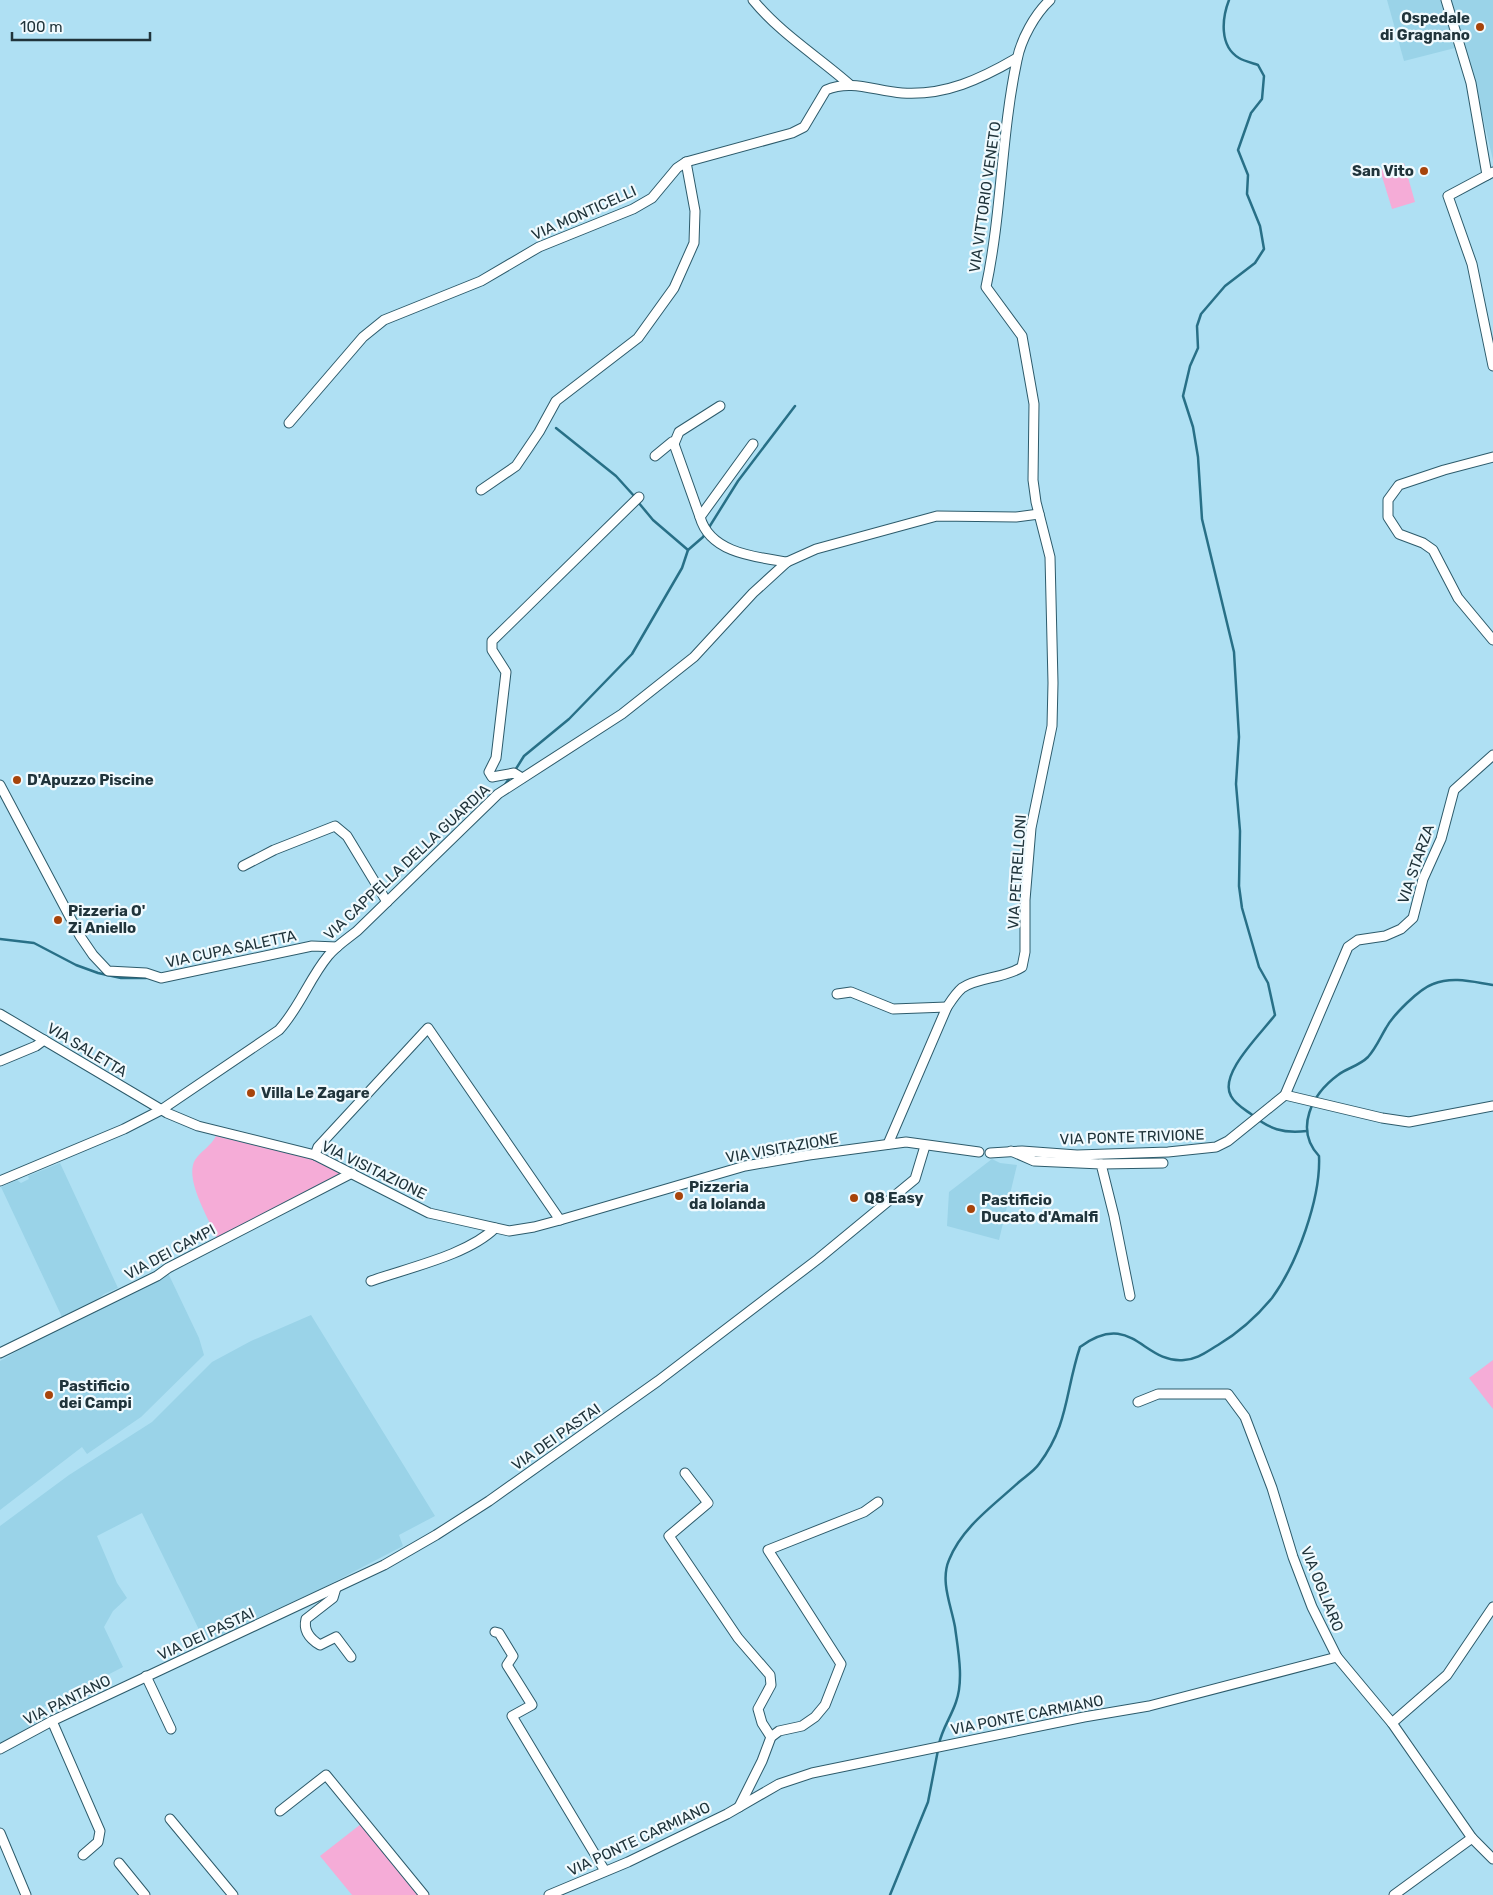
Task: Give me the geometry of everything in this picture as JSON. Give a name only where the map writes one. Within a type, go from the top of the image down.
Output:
[{"type":"street","points":[[753,0],[791,38],[818,57],[849,84]]},
{"type":"street","name":"VIA VITTORIO VENETO","points":[[1039,514],[1033,480],[1034,404],[1022,336],[986,288],[995,246],[1004,152],[1017,58],[1042,4],[1050,0]]},
{"type":"street","points":[[1446,0],[1471,83],[1490,173],[1448,196],[1472,264],[1493,366]]},
{"type":"street","name":"VIA MONTICELLI","points":[[290,423],[363,336],[384,320],[481,281],[539,247],[633,209],[652,198],[677,168],[686,162],[792,133],[804,127],[826,90],[843,84],[849,84],[903,93],[928,93],[981,79],[1017,58]]},
{"type":"street","points":[[481,490],[516,466],[540,432],[556,401],[638,338],[674,288],[694,242],[695,211],[686,162]]},
{"type":"street","points":[[720,406],[679,432],[674,444],[706,532],[719,544],[755,557],[787,562]]},
{"type":"street","points":[[654,456],[672,442],[674,444]]},
{"type":"street","points":[[700,517],[753,444]]},
{"type":"street","points":[[1493,449],[1489,458],[1399,485],[1388,500],[1388,517],[1399,534],[1433,550],[1458,598],[1493,640]]},
{"type":"street","points":[[522,778],[511,773],[492,777],[488,772],[496,758],[506,672],[492,650],[492,641],[639,497]]},
{"type":"street","name":"VIA CAPPELLA DELLA GUARDIA","points":[[161,1110],[279,1030],[294,1014],[327,958],[357,931],[383,897],[498,794],[622,714],[694,657],[753,593],[787,562],[816,549],[937,516],[1016,517],[1039,514]]},
{"type":"street","name":"VIA PETRELLONI","points":[[888,1144],[947,1007],[962,988],[976,982],[1009,975],[1022,967],[1025,952],[1026,900],[1031,828],[1052,726],[1050,557],[1039,514]]},
{"type":"street","name":"VIA STARZA","points":[[1285,1095],[1348,948],[1358,940],[1385,936],[1401,929],[1413,918],[1423,879],[1441,840],[1454,790],[1493,755]]},
{"type":"street","name":"VIA CUPA SALETTA","points":[[0,785],[80,936],[93,955],[108,971],[146,973],[161,978],[312,946],[337,947]]},
{"type":"street","points":[[243,866],[281,847],[335,826],[347,836],[383,897]]},
{"type":"street","points":[[837,994],[851,992],[893,1009],[947,1007]]},
{"type":"street","name":"VIA SALETTA","points":[[0,1014],[161,1110]]},
{"type":"street","points":[[315,1155],[318,1146],[428,1028],[560,1220]]},
{"type":"street","points":[[0,1061],[36,1046],[44,1040]]},
{"type":"street","points":[[1285,1095],[1382,1118],[1409,1122],[1493,1106]]},
{"type":"street","name":"VIA PONTE TRIVIONE","points":[[990,1153],[1010,1151],[1077,1155],[1192,1151],[1216,1147],[1242,1131],[1285,1095]]},
{"type":"street","points":[[0,1181],[124,1129],[161,1110]]},
{"type":"street","name":"VIA VISITAZIONE","points":[[161,1110],[198,1126],[315,1155],[429,1213],[508,1231],[560,1220],[745,1166],[888,1144],[906,1142],[925,1146]]},
{"type":"street","points":[[925,1146],[978,1152]]},
{"type":"street","name":"VIA DEI PASTAI","points":[[146,1676],[384,1565],[444,1530],[658,1381],[818,1259],[915,1179],[925,1146]]},
{"type":"street","points":[[1010,1151],[1034,1161],[1101,1164],[1163,1163]]},
{"type":"street","points":[[1101,1164],[1114,1216],[1130,1296]]},
{"type":"street","name":"VIA DEI CAMPI","points":[[0,1353],[157,1276],[168,1268],[352,1173]]},
{"type":"street","points":[[371,1281],[460,1250],[495,1228]]},
{"type":"street","name":"VIA OGLIARO","points":[[1138,1402],[1158,1394],[1173,1393],[1228,1394],[1234,1399],[1245,1417],[1272,1488],[1293,1557],[1312,1607],[1337,1657],[1392,1723],[1472,1838],[1493,1859]]},
{"type":"street","points":[[685,1473],[708,1503],[669,1536],[738,1638],[770,1675],[771,1685],[758,1709],[762,1723],[771,1737]]},
{"type":"street","points":[[739,1807],[762,1761],[771,1737],[779,1731],[802,1726],[815,1717],[825,1705],[841,1664],[768,1550],[864,1512],[878,1502]]},
{"type":"street","points":[[336,1588],[333,1598],[306,1619],[304,1626],[310,1638],[320,1645],[336,1637],[351,1656]]},
{"type":"street","points":[[1392,1723],[1447,1675],[1493,1607]]},
{"type":"street","points":[[495,1632],[499,1633],[513,1656],[507,1665],[532,1705],[512,1716],[605,1871]]},
{"type":"street","name":"VIA PONTE CARMIANO","points":[[550,1895],[628,1862],[739,1807],[780,1784],[812,1773],[1084,1716],[1148,1706],[1337,1657]]},
{"type":"street","points":[[146,1676],[171,1728]]},
{"type":"street","name":"VIA PANTANO","points":[[0,1749],[52,1721],[146,1676]]},
{"type":"street","points":[[52,1721],[100,1831],[98,1842],[83,1855]]},
{"type":"street","points":[[280,1811],[326,1775],[424,1895]]},
{"type":"street","points":[[170,1819],[233,1895]]},
{"type":"street","points":[[0,1834],[26,1895]]},
{"type":"street","points":[[1394,1895],[1472,1838]]},
{"type":"street","points":[[119,1863],[145,1895]]},
{"type":"shaded area","points":[[1387,0],[1441,0],[1455,48],[1404,61]]},
{"type":"shaded area","points":[[1451,0],[1493,0],[1493,160],[1469,59]]},
{"type":"shaded area","points":[[1404,163],[1415,202],[1392,209],[1380,170]]},
{"type":"shaded area","points":[[216,1136],[312,1159],[342,1174],[217,1238],[195,1188],[192,1168],[195,1160]]},
{"type":"shaded area","points":[[992,1159],[1000,1163],[1017,1165],[999,1240],[947,1226],[949,1192]]},
{"type":"shaded area","points":[[60,1163],[118,1288],[104,1294],[93,1303],[62,1317],[1,1187],[17,1180],[21,1183],[29,1179],[28,1176]]},
{"type":"shaded area","points":[[168,1273],[199,1338],[204,1355],[141,1417],[87,1454],[82,1447],[0,1510],[0,1361],[26,1346],[26,1344]]},
{"type":"shaded area","points":[[311,1315],[435,1516],[399,1535],[403,1546],[286,1607],[206,1644],[142,1513],[97,1536],[117,1583],[127,1598],[113,1611],[104,1627],[123,1667],[86,1686],[91,1696],[63,1710],[58,1700],[43,1707],[47,1717],[0,1743],[0,1526],[69,1475],[152,1422],[212,1362],[251,1341]]},
{"type":"shaded area","points":[[1493,1360],[1493,1409],[1469,1378]]},
{"type":"shaded area","points":[[361,1824],[418,1895],[352,1895],[320,1856]]},
{"type":"waterway","points":[[1229,0],[1224,23],[1225,39],[1228,46],[1239,58],[1258,65],[1264,76],[1262,99],[1251,113],[1238,150],[1248,175],[1247,194],[1260,226],[1264,249],[1255,263],[1225,286],[1201,314],[1197,326],[1198,348],[1190,366],[1183,396],[1193,427],[1198,457],[1202,519],[1234,652],[1239,737],[1236,784],[1240,831],[1239,886],[1242,908],[1259,967],[1268,983],[1275,1015],[1243,1054],[1236,1065],[1229,1087],[1231,1096],[1235,1101],[1270,1127],[1291,1132],[1307,1131]]},
{"type":"waterway","points":[[514,772],[524,756],[569,719],[632,654],[682,568],[688,550],[703,537],[738,481],[795,406]]},
{"type":"waterway","points":[[556,428],[616,476],[635,497]]},
{"type":"waterway","points":[[638,502],[653,520],[688,550]]},
{"type":"waterway","points":[[504,786],[511,776]]},
{"type":"waterway","points":[[0,939],[34,943],[76,965],[98,973],[121,978],[146,978]]},
{"type":"waterway","points":[[939,1744],[956,1702],[960,1684],[958,1645],[946,1585],[949,1560],[970,1527],[989,1508],[1035,1469],[1049,1449],[1061,1421],[1080,1347],[1098,1337],[1112,1334],[1125,1335],[1158,1354],[1170,1359],[1184,1360],[1202,1355],[1247,1324],[1272,1298],[1281,1284],[1306,1230],[1319,1173],[1319,1156],[1312,1146],[1307,1124],[1309,1113],[1321,1092],[1338,1075],[1361,1063],[1368,1057],[1394,1016],[1427,987],[1448,980],[1493,985]]},
{"type":"waterway","points":[[890,1895],[928,1802],[938,1750]]},
{"type":"place","name":"Ospedale di Gragnano","points":[[1480,27]]},
{"type":"place","name":"San Vito","points":[[1424,171]]},
{"type":"place","name":"D'Apuzzo Piscine","points":[[17,780]]},
{"type":"place","name":"Pizzeria O' Zi Aniello","points":[[58,920]]},
{"type":"place","name":"Villa Le Zagare","points":[[251,1093]]},
{"type":"place","name":"Pizzeria da Iolanda","points":[[679,1196]]},
{"type":"place","name":"Q8 Easy","points":[[854,1198]]},
{"type":"place","name":"Pastificio Ducato d'Amalfi","points":[[971,1209]]},
{"type":"place","name":"Pastificio dei Campi","points":[[49,1395]]}]
